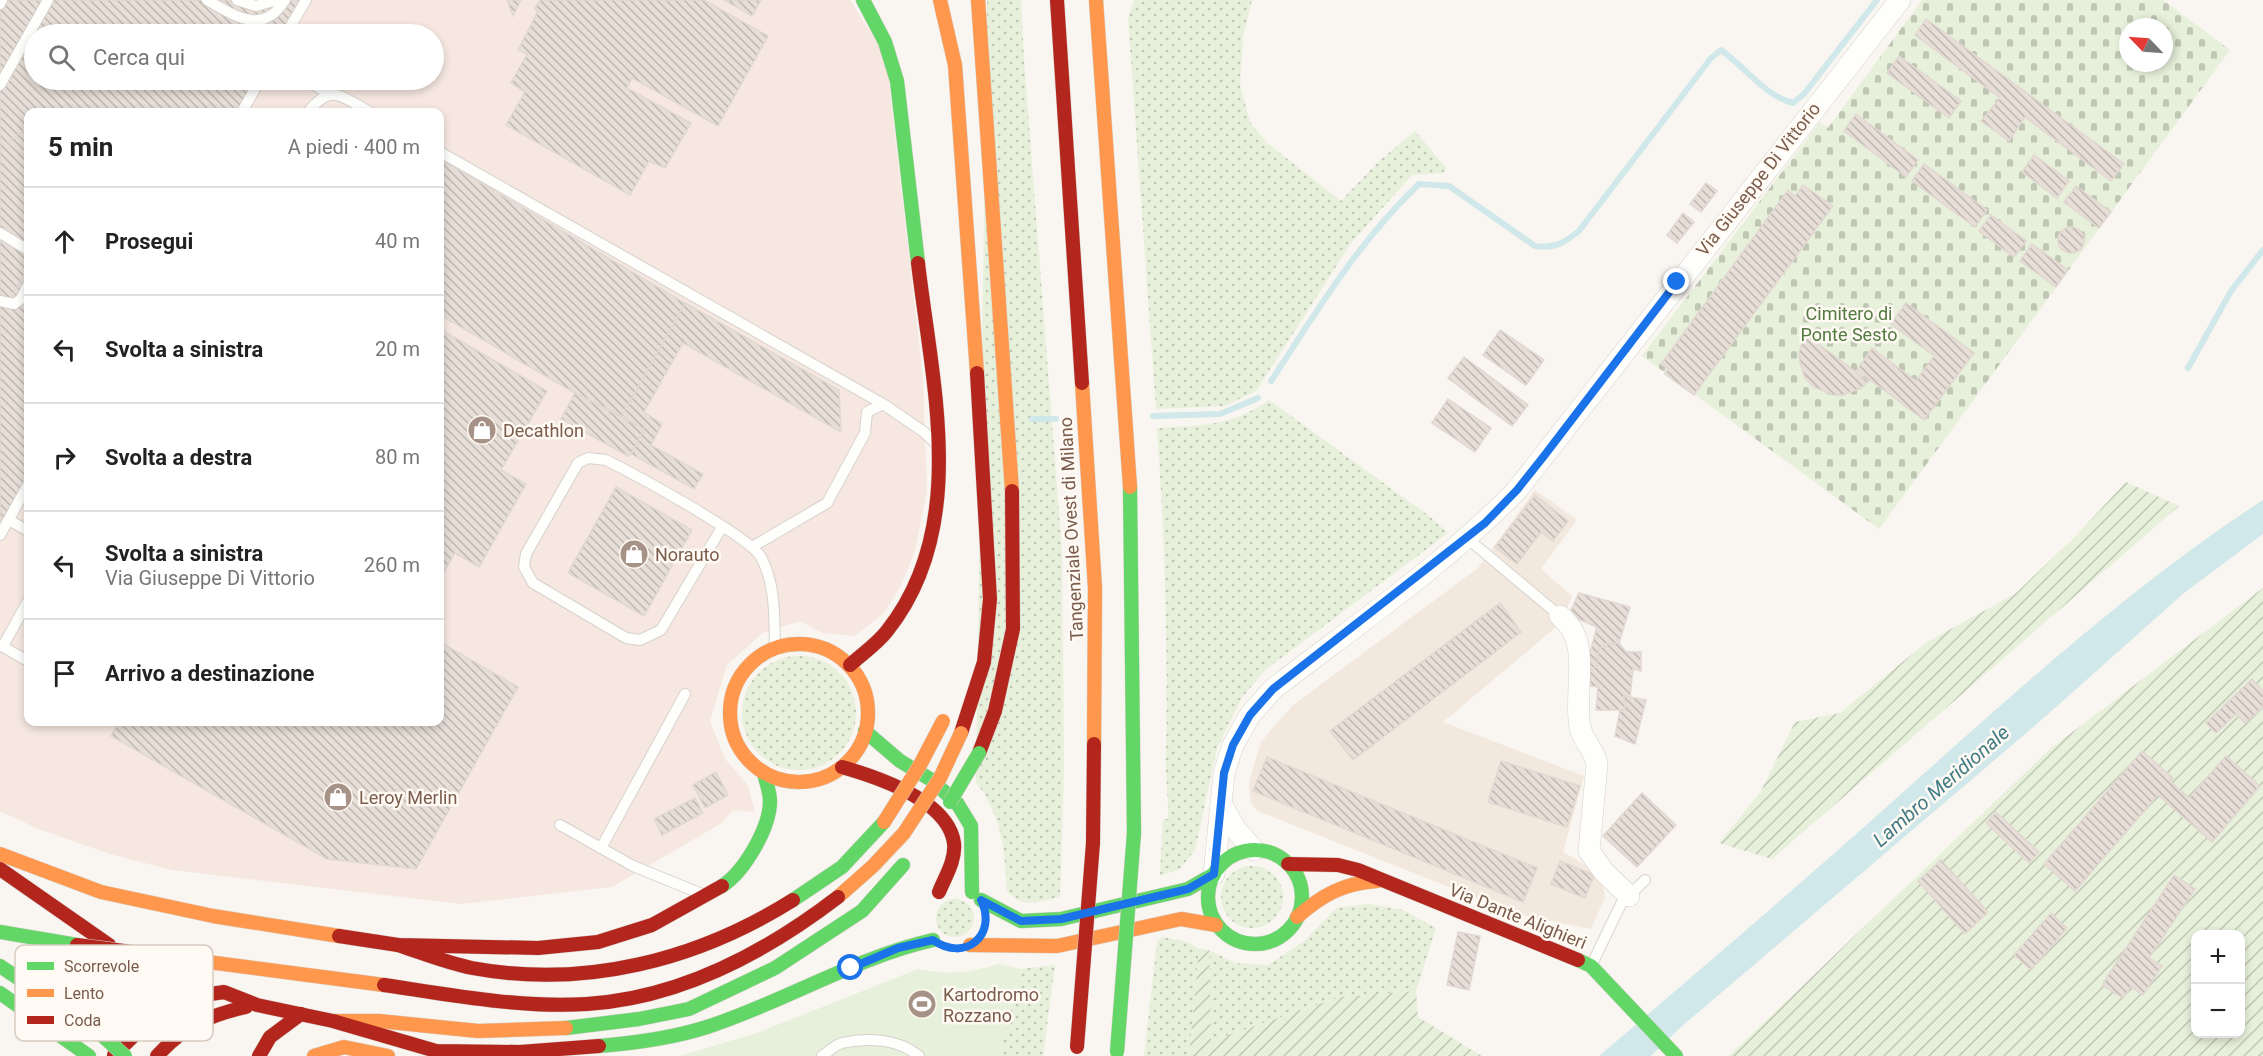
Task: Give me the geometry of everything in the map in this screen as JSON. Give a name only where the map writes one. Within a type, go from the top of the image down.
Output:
[{"type":"main road","points":[[850,665],[885,633],[904,608],[920,576],[933,537],[939,507],[940,449],[897,81],[885,42],[863,0]]},
{"type":"main road","points":[[213,963],[497,1002],[587,1004],[638,997],[683,984],[766,947],[823,911],[877,865],[904,833],[940,778],[961,733],[984,662],[990,599],[986,496],[955,65],[940,0]]},
{"type":"main road","points":[[930,831],[979,753],[995,711],[1013,629],[1014,520],[978,0]]},
{"type":"main road","name":"Tangenziale Ovest di Milano","points":[[1057,0],[1095,588],[1093,843],[1076,1052]]},
{"type":"main road","points":[[1096,0],[1131,507],[1134,833],[1116,1054]]},
{"type":"main road","points":[[1107,168],[1113,33]]},
{"type":"main road","points":[[974,613],[987,532]]},
{"type":"main road","points":[[795,643],[815,645],[834,653],[850,665],[862,685],[868,708],[865,731],[856,751],[842,767],[824,777],[804,782],[784,780],[764,773],[747,759],[735,739],[729,717],[732,694],[741,674],[756,658],[776,647],[795,643]]},
{"type":"main road","points":[[398,945],[472,968],[538,975],[601,973],[656,963],[723,940],[787,906],[846,864],[884,822],[920,765],[945,716]]},
{"type":"main road","points":[[865,731],[900,761],[930,779],[957,803],[971,826],[977,896],[985,925],[960,947]]},
{"type":"main road","points":[[842,767],[888,780],[916,794],[949,828],[955,847],[950,868],[939,892],[928,905]]},
{"type":"main road","points":[[0,854],[101,892],[213,916],[398,945],[538,948],[598,942],[652,925],[708,896],[732,880],[765,830],[770,801],[764,773]]},
{"type":"main road","points":[[939,892],[956,887],[1021,921],[1042,921],[1188,889],[1214,874],[1231,857],[1254,850],[1272,854],[1288,864],[1296,875],[1301,888],[1298,917],[1288,930],[1275,940],[1259,944],[1235,940],[1216,925],[1209,909],[1208,891],[1214,874]]},
{"type":"main road","points":[[333,1021],[379,1021],[478,1032],[563,1028],[639,1019],[689,1009],[775,968],[820,941],[862,911],[912,854]]},
{"type":"main road","name":"Via Dante Alighieri","points":[[1288,864],[1338,865],[1549,946],[1591,966],[1676,1056]]},
{"type":"main road","points":[[0,869],[109,945]]},
{"type":"main road","name":"Via Dante Alighieri","points":[[1298,917],[1314,901],[1343,884],[1383,881]]},
{"type":"main road","points":[[213,994],[224,992],[257,1005],[333,1021],[427,1050],[520,1054],[636,1043],[707,1027],[898,948],[933,940],[960,947],[1057,946],[1181,919],[1216,925]]},
{"type":"main road","points":[[925,923],[933,940]]},
{"type":"main road","points":[[0,932],[77,945]]},
{"type":"main road","points":[[0,966],[15,976]]},
{"type":"main road","points":[[0,993],[15,1003]]},
{"type":"main road","points":[[213,1015],[257,1005]]},
{"type":"main road","points":[[259,1056],[260,1049],[275,1031],[301,1014]]},
{"type":"main road","points":[[69,1041],[85,1052]]},
{"type":"main road","points":[[105,1041],[117,1056]]},
{"type":"main road","points":[[117,1056],[121,1041]]},
{"type":"main road","points":[[117,1056],[131,1041]]},
{"type":"main road","points":[[157,1056],[170,1041]]},
{"type":"main road","points":[[314,1056],[344,1047],[388,1056]]},
{"type":"main road","points":[[575,1056],[608,1047]]},
{"type":"street","name":"Via Giuseppe Di Vittorio","points":[[1214,874],[1223,807],[1224,773],[1233,745],[1250,715],[1273,689],[1485,523],[1531,473],[1671,290],[1900,0]]},
{"type":"street","points":[[1560,616],[1573,626],[1579,650],[1579,724],[1582,737],[1595,754],[1597,764],[1589,851],[1604,872],[1629,896]]},
{"type":"street","points":[[1223,807],[1236,830],[1254,850]]},
{"type":"lane","points":[[0,4],[2,0]]},
{"type":"lane","points":[[34,24],[48,0]]},
{"type":"lane","points":[[207,0],[240,19],[260,21],[278,12],[285,0]]},
{"type":"lane","points":[[237,0],[256,6],[277,0]]},
{"type":"lane","points":[[292,24],[306,0]]},
{"type":"lane","points":[[0,85],[24,42]]},
{"type":"lane","points":[[244,108],[254,90]]},
{"type":"lane","points":[[322,90],[361,108]]},
{"type":"lane","points":[[311,108],[320,97],[329,94]]},
{"type":"lane","points":[[444,154],[883,404],[924,432],[940,449]]},
{"type":"lane","points":[[0,233],[24,248]]},
{"type":"lane","points":[[0,302],[14,304],[21,299],[24,293]]},
{"type":"lane","points":[[752,547],[828,503],[866,433],[867,412],[883,404]]},
{"type":"lane","points":[[722,526],[661,630],[640,640],[626,638],[533,583],[524,567],[526,554],[578,463],[588,458],[606,460],[722,526],[752,547],[761,557],[774,594],[776,647]]},
{"type":"lane","points":[[0,535],[24,492]]},
{"type":"lane","points":[[9,520],[24,529]]},
{"type":"lane","points":[[1467,538],[1560,616]]},
{"type":"lane","points":[[24,608],[1,646],[24,659]]},
{"type":"lane","points":[[601,848],[685,694]]},
{"type":"lane","points":[[560,825],[650,873],[708,896]]},
{"type":"lane","points":[[1591,966],[1621,904],[1645,880]]},
{"type":"lane","points":[[822,1056],[840,1044],[877,1040],[909,1047],[919,1056]]},
{"type":"shaded area","points":[[0,0],[850,0],[886,57],[923,378],[927,490],[915,551],[901,585],[884,613],[855,636],[822,633],[800,621],[763,633],[727,665],[710,721],[725,759],[748,785],[755,812],[733,810],[722,823],[612,887],[461,904],[172,870],[110,854],[38,829],[0,811]]},
{"type":"shaded area","points":[[1535,490],[1577,520],[1541,569],[1572,596],[1566,611],[1568,617],[1443,722],[1584,776],[1563,852],[1592,869],[1603,884],[1605,897],[1591,929],[1517,914],[1258,811],[1251,803],[1249,782],[1261,742],[1292,706],[1478,568]]},
{"type":"green space","points":[[987,0],[1021,0],[1062,552],[1064,767],[1060,897],[1031,903],[1019,901],[1007,891],[1001,834],[992,808],[976,782]]},
{"type":"green space","points":[[1134,0],[1252,0],[1243,36],[1240,85],[1250,122],[1267,143],[1341,201],[1378,162],[1415,131],[1447,169],[1442,173],[1412,175],[1351,243],[1256,391],[1225,406],[1156,409],[1128,18]]},
{"type":"green space","name":"Cimitero di Ponte Sesto","points":[[1922,0],[2163,0],[2230,50],[1879,529],[1642,356],[1820,122],[1828,128]]},
{"type":"green space","points":[[1269,400],[1429,516],[1448,533],[1265,670],[1241,699],[1217,748],[1195,850],[1180,869],[1160,876],[1163,819],[1168,819],[1168,811],[1165,592],[1157,428],[1202,425],[1229,420]]},
{"type":"green space","points":[[2126,482],[2179,506],[1772,859],[1719,843],[1760,793],[1795,722],[1840,713],[1927,642],[2015,594],[2074,538]]},
{"type":"green space","points":[[2263,588],[2263,1056],[1729,1056],[2050,749]]},
{"type":"green space","points":[[799,656],[821,660],[839,673],[852,691],[856,713],[852,735],[839,753],[821,766],[799,770],[777,766],[759,753],[746,735],[742,713],[746,691],[759,673],[777,660]]},
{"type":"green space","points":[[1252,866],[1269,871],[1274,875],[1278,880],[1283,897],[1278,914],[1274,919],[1269,923],[1252,928],[1235,923],[1230,919],[1226,914],[1221,897],[1226,880],[1230,875],[1235,871]]},
{"type":"green space","points":[[955,899],[962,900],[968,905],[973,911],[973,925],[968,931],[962,936],[955,937],[948,936],[942,931],[937,925],[936,918],[937,911],[942,905],[948,900]]},
{"type":"green space","points":[[1369,904],[1403,910],[1436,928],[1416,991],[1340,997],[1211,1041],[1209,950],[1235,963],[1268,965],[1303,942],[1336,908]]},
{"type":"green space","points":[[1162,937],[1188,942],[1199,949],[1189,1056],[1144,1056],[1157,942]]},
{"type":"green space","points":[[1199,949],[1209,950],[1211,1041],[1340,997],[1416,991],[1418,1017],[1482,1056],[1189,1056]]},
{"type":"green space","name":"Kartodromo Rozzano","points":[[998,964],[1021,969],[999,1056],[680,1056],[757,1033],[918,969],[959,972]]},
{"type":"green space","points":[[1055,965],[1043,1056],[999,1056],[1021,969]]},
{"type":"water","name":"Lambro Meridionale","points":[[2263,500],[2263,534],[2184,593],[2038,723],[1681,1027],[1651,1056],[1599,1056],[1789,893],[2076,640],[2167,567]]},
{"type":"building","points":[[0,0],[301,0],[288,24],[24,24],[24,90],[253,90],[243,108],[24,108],[24,483],[0,525]]},
{"type":"building","points":[[507,0],[521,0],[513,16]]},
{"type":"building","points":[[540,0],[704,0],[768,36],[718,126],[632,78],[627,88],[691,123],[665,168],[649,161],[630,195],[506,125],[525,92],[511,83],[527,54],[518,50],[537,13],[535,8]]},
{"type":"building","points":[[724,0],[761,0],[752,16]]},
{"type":"building","points":[[1926,19],[2124,164],[2111,181],[2025,117],[2009,141],[1981,121],[2000,98],[1915,35]]},
{"type":"building","points":[[1899,56],[1961,101],[1949,118],[1887,73]]},
{"type":"building","points":[[1856,114],[1918,160],[1906,177],[1844,131]]},
{"type":"building","points":[[24,131],[24,154],[23,155],[8,142]]},
{"type":"building","points":[[2034,155],[2069,181],[2057,198],[2022,172]]},
{"type":"building","points":[[444,161],[685,303],[622,416],[575,393],[444,317]]},
{"type":"building","points":[[1924,164],[1987,210],[1975,227],[1912,181]]},
{"type":"building","points":[[1706,183],[1717,191],[1701,212],[1690,204]]},
{"type":"building","points":[[1803,185],[1833,206],[1694,395],[1665,374],[1668,369],[1661,364],[1788,190],[1795,196]]},
{"type":"building","points":[[2076,186],[2111,212],[2099,228],[2064,202]]},
{"type":"building","points":[[1683,213],[1694,222],[1677,243],[1667,235]]},
{"type":"building","points":[[1991,215],[2026,241],[2014,257],[1979,231]]},
{"type":"building","points":[[2071,227],[2080,231],[2084,240],[2080,249],[2071,253],[2062,249],[2058,240],[2062,231]]},
{"type":"building","points":[[0,237],[24,252],[24,275],[10,300],[0,294]]},
{"type":"building","points":[[2032,244],[2068,270],[2056,287],[2020,261]]},
{"type":"building","points":[[685,303],[839,390],[841,432],[683,343],[644,412],[662,424],[651,445],[703,474],[694,489],[631,454],[644,429],[622,416]]},
{"type":"building","points":[[1906,303],[1974,353],[1924,420],[1857,370],[1872,348],[1916,381],[1934,356],[1891,324]]},
{"type":"building","points":[[1500,330],[1544,360],[1526,385],[1483,355]]},
{"type":"building","name":"Decathlon","points":[[444,331],[547,391],[501,470],[526,484],[479,567],[455,553],[444,572]]},
{"type":"building","points":[[1805,334],[1868,381],[1861,388],[1843,395],[1833,395],[1814,387],[1805,378],[1800,362],[1799,352]]},
{"type":"building","points":[[1464,357],[1528,405],[1512,426],[1448,378]]},
{"type":"building","points":[[575,393],[644,429],[631,454],[628,456],[561,419]]},
{"type":"building","points":[[1448,399],[1491,428],[1475,452],[1432,423]]},
{"type":"building","points":[[616,487],[692,530],[644,616],[568,573]]},
{"type":"building","points":[[1535,495],[1568,521],[1553,541],[1541,532],[1517,564],[1495,547]]},
{"type":"building","points":[[1579,593],[1630,607],[1619,643],[1606,644],[1599,649],[1597,666],[1590,670],[1586,667],[1597,627],[1569,615]]},
{"type":"building","points":[[1500,603],[1521,632],[1353,760],[1330,731]]},
{"type":"building","points":[[1619,643],[1626,652],[1641,652],[1641,671],[1633,669],[1630,697],[1624,696],[1625,710],[1596,710],[1598,687],[1590,686],[1590,670],[1597,666],[1599,649],[1606,644]]},
{"type":"building","name":"Leroy Merlin","points":[[444,644],[518,687],[416,869],[327,859],[111,736],[117,726],[444,726]]},
{"type":"building","points":[[2252,679],[2263,691],[2263,707],[2245,723],[2236,714],[2216,733],[2206,723]]},
{"type":"building","points":[[1624,696],[1646,700],[1635,744],[1615,736],[1620,711],[1625,710]]},
{"type":"building","points":[[2142,751],[2173,778],[2170,781],[2189,798],[2226,756],[2260,786],[2212,842],[2158,795],[2075,891],[2044,864]]},
{"type":"building","points":[[1267,757],[1537,868],[1523,902],[1253,791]]},
{"type":"building","points":[[1501,761],[1580,786],[1567,827],[1488,802]]},
{"type":"building","points":[[716,772],[728,795],[705,808],[693,785]]},
{"type":"building","points":[[1642,793],[1676,825],[1637,867],[1603,836]]},
{"type":"building","points":[[695,798],[703,813],[662,835],[654,819]]},
{"type":"building","points":[[1996,812],[2039,852],[2029,863],[1986,823]]},
{"type":"building","points":[[1941,860],[1988,912],[1965,934],[1918,881]]},
{"type":"building","points":[[1560,861],[1594,875],[1585,898],[1551,884]]},
{"type":"building","points":[[2174,875],[2195,889],[2149,958],[2162,966],[2143,995],[2131,987],[2123,998],[2102,985]]},
{"type":"building","points":[[2051,913],[2067,928],[2031,970],[2014,955]]},
{"type":"building","points":[[1458,932],[1480,936],[1469,990],[1447,985]]},
{"type":"waterway","points":[[1271,381],[1357,253],[1419,184],[1449,186],[1535,246],[1548,247],[1558,244],[1579,231],[1711,58],[1721,50],[1764,88],[1793,103],[1804,94],[1877,0]]},
{"type":"waterway","points":[[2188,368],[2231,291],[2263,250]]},
{"type":"waterway","points":[[1153,416],[1220,414],[1258,398]]},
{"type":"waterway","points":[[1032,419],[1056,419]]},
{"type":"traffic: fast","points":[[863,0],[885,42],[897,81],[918,263]]},
{"type":"traffic: fast","points":[[1130,487],[1134,833]]},
{"type":"traffic: fast","points":[[865,731],[900,761],[930,779],[957,803],[971,826],[972,892]]},
{"type":"traffic: fast","points":[[950,802],[979,753]]},
{"type":"traffic: fast","points":[[722,886],[739,871],[747,860],[766,824],[770,801],[764,773]]},
{"type":"traffic: fast","points":[[793,900],[842,867],[884,822]]},
{"type":"traffic: fast","points":[[1117,1052],[1134,833]]},
{"type":"traffic: fast","points":[[1255,850],[1273,854],[1288,864],[1298,879],[1302,897],[1298,915],[1288,930],[1273,940],[1255,944],[1237,940],[1222,930],[1212,915],[1208,897],[1212,879],[1222,864],[1237,854],[1255,850]]},
{"type":"traffic: fast","points":[[566,1028],[639,1019],[689,1009],[775,968],[862,911],[903,865]]},
{"type":"traffic: fast","points":[[981,900],[1021,921],[1061,919],[1188,889],[1214,874]]},
{"type":"traffic: fast","points":[[0,932],[77,945]]},
{"type":"traffic: fast","points":[[599,1046],[654,1040],[707,1027],[875,958],[933,940]]},
{"type":"traffic: fast","points":[[1578,960],[1591,966],[1676,1056]]},
{"type":"traffic: fast","points":[[0,966],[15,976]]},
{"type":"traffic: fast","points":[[0,993],[15,1004]]},
{"type":"traffic: fast","points":[[68,1041],[89,1056]]},
{"type":"traffic: fast","points":[[108,1041],[125,1056]]},
{"type":"traffic: slow","points":[[940,0],[955,65],[977,373]]},
{"type":"traffic: slow","points":[[978,0],[1012,491]]},
{"type":"traffic: slow","points":[[1096,0],[1130,487]]},
{"type":"traffic: slow","points":[[1082,383],[1095,588],[1094,744]]},
{"type":"traffic: slow","points":[[799,644],[825,649],[848,664],[863,687],[868,713],[863,739],[848,762],[825,777],[799,782],[773,777],[750,762],[735,739],[730,713],[735,687],[750,664],[773,649],[799,644]]},
{"type":"traffic: slow","points":[[884,822],[920,765],[943,721]]},
{"type":"traffic: slow","points":[[904,833],[940,778],[961,733]]},
{"type":"traffic: slow","points":[[838,897],[873,866],[904,833]]},
{"type":"traffic: slow","points":[[0,854],[101,892],[213,916],[339,936]]},
{"type":"traffic: slow","points":[[1297,917],[1315,902],[1344,887],[1377,881]]},
{"type":"traffic: slow","points":[[970,945],[1057,946],[1181,919],[1216,925]]},
{"type":"traffic: slow","points":[[213,963],[384,985]]},
{"type":"traffic: slow","points":[[333,1021],[379,1021],[478,1031],[566,1028]]},
{"type":"traffic: slow","points":[[314,1056],[344,1047],[388,1056]]},
{"type":"traffic: jam","points":[[1057,0],[1082,383]]},
{"type":"traffic: jam","points":[[850,665],[883,636],[913,590],[929,547],[937,501],[939,453],[936,405],[918,263]]},
{"type":"traffic: jam","points":[[961,733],[984,662],[990,599],[977,373]]},
{"type":"traffic: jam","points":[[979,753],[995,711],[1013,629],[1012,491]]},
{"type":"traffic: jam","points":[[1093,843],[1094,744]]},
{"type":"traffic: jam","points":[[842,767],[891,784],[909,793],[939,814],[949,828],[954,843],[950,868],[939,892]]},
{"type":"traffic: jam","points":[[1077,1047],[1093,843]]},
{"type":"traffic: jam","points":[[1288,864],[1338,865],[1358,870],[1578,960]]},
{"type":"traffic: jam","points":[[0,869],[109,945]]},
{"type":"traffic: jam","points":[[339,936],[398,945],[538,948],[598,942],[652,925],[722,886]]},
{"type":"traffic: jam","points":[[384,985],[485,1000],[536,1004],[587,1004],[622,1000],[656,993],[720,969],[781,936],[838,897]]},
{"type":"traffic: jam","points":[[398,945],[444,961],[514,974],[556,975],[598,972],[639,964],[718,939],[793,900]]},
{"type":"traffic: jam","points":[[213,994],[224,992],[257,1005],[333,1021],[436,1051],[520,1052],[599,1046]]},
{"type":"traffic: jam","points":[[213,1016],[246,1007]]},
{"type":"traffic: jam","points":[[259,1056],[270,1037],[301,1014]]},
{"type":"traffic: jam","points":[[115,1051],[118,1041]]},
{"type":"traffic: jam","points":[[114,1055],[128,1041]]},
{"type":"traffic: jam","points":[[157,1056],[173,1041]]},
{"type":"place","name":"Decathlon","points":[[482,430]]},
{"type":"place","name":"Norauto","points":[[634,554]]},
{"type":"place","name":"Leroy Merlin","points":[[338,797]]},
{"type":"place","name":"Kartodromo Rozzano","points":[[922,1004]]},
{"type":"route","points":[[851,968],[898,948],[933,940],[950,948],[960,949],[970,945],[978,939],[987,920],[986,910],[981,900],[1021,921],[1061,919],[1188,889],[1214,874],[1223,807],[1224,773],[1233,745],[1250,715],[1273,689],[1485,523],[1517,490],[1677,282]]}]
